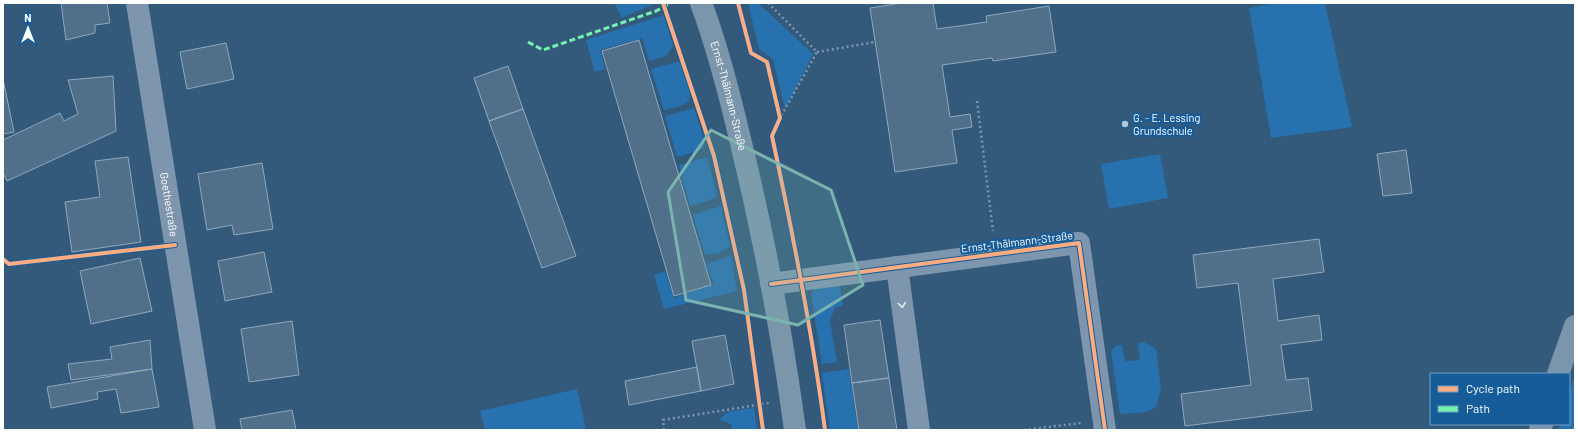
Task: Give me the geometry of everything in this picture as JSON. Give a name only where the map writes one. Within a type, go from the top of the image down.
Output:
[{"type":"main road","name":"Ernst-Thälmann-Straße","points":[[701,3],[728,87],[754,194],[771,284],[795,430]]},
{"type":"main road","points":[[1558,373],[1575,326]]},
{"type":"street","name":"Goethestraße","points":[[137,3],[205,430]]},
{"type":"street","name":"Ernst-Thälmann-Straße","points":[[771,284],[1079,243],[1104,425]]},
{"type":"street","points":[[897,267],[919,430]]},
{"type":"path","points":[[768,3],[817,52]]},
{"type":"path","points":[[817,52],[875,42]]},
{"type":"path","points":[[780,118],[817,52]]},
{"type":"path","points":[[977,101],[996,253]]},
{"type":"path","points":[[664,430],[663,420],[725,409],[791,400]]},
{"type":"path","points":[[1024,430],[1104,425]]},
{"type":"highlighted area","points":[[711,130],[831,190],[863,285],[798,325],[686,300],[668,192]]},
{"type":"shaded area","points":[[614,3],[656,3],[622,18]]},
{"type":"shaded area","points":[[748,3],[758,3],[813,54],[785,109],[773,59],[759,49]]},
{"type":"shaded area","points":[[1276,3],[1325,3],[1352,127],[1271,138],[1249,8]]},
{"type":"shaded area","points":[[664,15],[673,46],[666,56],[649,61],[642,38],[600,50],[605,69],[595,72],[586,40]]},
{"type":"shaded area","points":[[680,61],[690,93],[689,101],[681,106],[664,110],[651,69]]},
{"type":"shaded area","points":[[694,108],[704,140],[703,148],[677,157],[665,116]]},
{"type":"shaded area","points":[[1160,154],[1168,198],[1109,209],[1101,164]]},
{"type":"shaded area","points":[[707,157],[716,191],[716,197],[690,206],[679,165]]},
{"type":"shaded area","points":[[721,206],[730,247],[719,253],[705,255],[693,215]]},
{"type":"shaded area","points":[[731,256],[737,291],[664,309],[654,275],[665,271],[674,298],[714,284],[706,264]]},
{"type":"shaded area","points":[[840,286],[843,306],[835,307],[830,321],[837,362],[822,364],[811,294],[814,289]]},
{"type":"shaded area","points":[[1144,342],[1156,349],[1161,389],[1156,407],[1147,412],[1120,414],[1111,351],[1116,346],[1122,345],[1125,361],[1140,360],[1138,343]]},
{"type":"shaded area","points":[[849,369],[858,430],[830,430],[822,373]]},
{"type":"shaded area","points":[[1575,375],[1575,430],[1558,430],[1560,425],[1570,425],[1570,389]]},
{"type":"shaded area","points":[[577,389],[586,430],[485,430],[480,411]]},
{"type":"shaded area","points":[[754,408],[757,430],[732,430],[731,424],[719,420],[729,411]]},
{"type":"building","points":[[61,3],[107,3],[110,23],[95,25],[95,33],[66,40]]},
{"type":"building","points":[[902,3],[933,3],[937,29],[987,22],[986,16],[1049,6],[1056,52],[993,61],[992,58],[942,65],[950,117],[970,114],[972,127],[952,130],[957,163],[895,172],[870,8]]},
{"type":"building","points":[[639,40],[711,285],[674,296],[602,51]]},
{"type":"building","points":[[226,43],[234,79],[187,89],[180,52]]},
{"type":"building","points":[[508,66],[523,109],[489,121],[474,78]]},
{"type":"building","points":[[113,76],[116,131],[7,181],[3,173],[3,140],[60,113],[64,121],[78,114],[68,80]]},
{"type":"building","points":[[3,79],[14,132],[3,134]]},
{"type":"building","points":[[523,109],[576,256],[542,268],[489,121]]},
{"type":"building","points":[[1406,150],[1412,193],[1383,196],[1377,154]]},
{"type":"building","points":[[128,157],[141,242],[72,252],[65,202],[100,197],[95,161]]},
{"type":"building","points":[[262,163],[273,229],[234,235],[232,225],[207,230],[198,174]]},
{"type":"building","points":[[1319,239],[1324,272],[1273,279],[1278,321],[1319,315],[1322,340],[1281,345],[1286,380],[1308,378],[1312,410],[1185,426],[1181,394],[1251,385],[1238,283],[1197,288],[1193,255]]},
{"type":"building","points":[[264,252],[272,292],[225,301],[218,261]]},
{"type":"building","points":[[140,258],[152,311],[91,324],[80,271]]},
{"type":"building","points":[[880,320],[889,378],[852,383],[844,325]]},
{"type":"building","points":[[292,321],[299,375],[249,382],[241,329]]},
{"type":"building","points":[[725,335],[734,384],[701,391],[692,341]]},
{"type":"building","points":[[150,340],[152,369],[71,380],[68,364],[112,359],[110,347]]},
{"type":"building","points":[[697,367],[701,391],[629,405],[625,381]]},
{"type":"building","points":[[152,369],[159,407],[121,413],[116,389],[97,392],[98,399],[51,408],[47,387]]},
{"type":"building","points":[[889,378],[897,430],[859,430],[852,383]]},
{"type":"building","points":[[292,410],[296,430],[242,430],[240,419]]},
{"type":"marked path","points":[[528,42],[543,50],[656,11],[671,3]]},
{"type":"cycle path","points":[[663,3],[714,156],[744,290],[763,430]]},
{"type":"cycle path","points":[[738,3],[751,53],[767,62],[780,118],[772,136],[802,283],[825,430]]},
{"type":"cycle path","points":[[771,284],[1079,243],[1105,430]]},
{"type":"cycle path","points":[[3,259],[9,264],[175,245]]},
{"type":"place","name":"G. - E. Lessing Grundschule","points":[[1125,124]]}]
